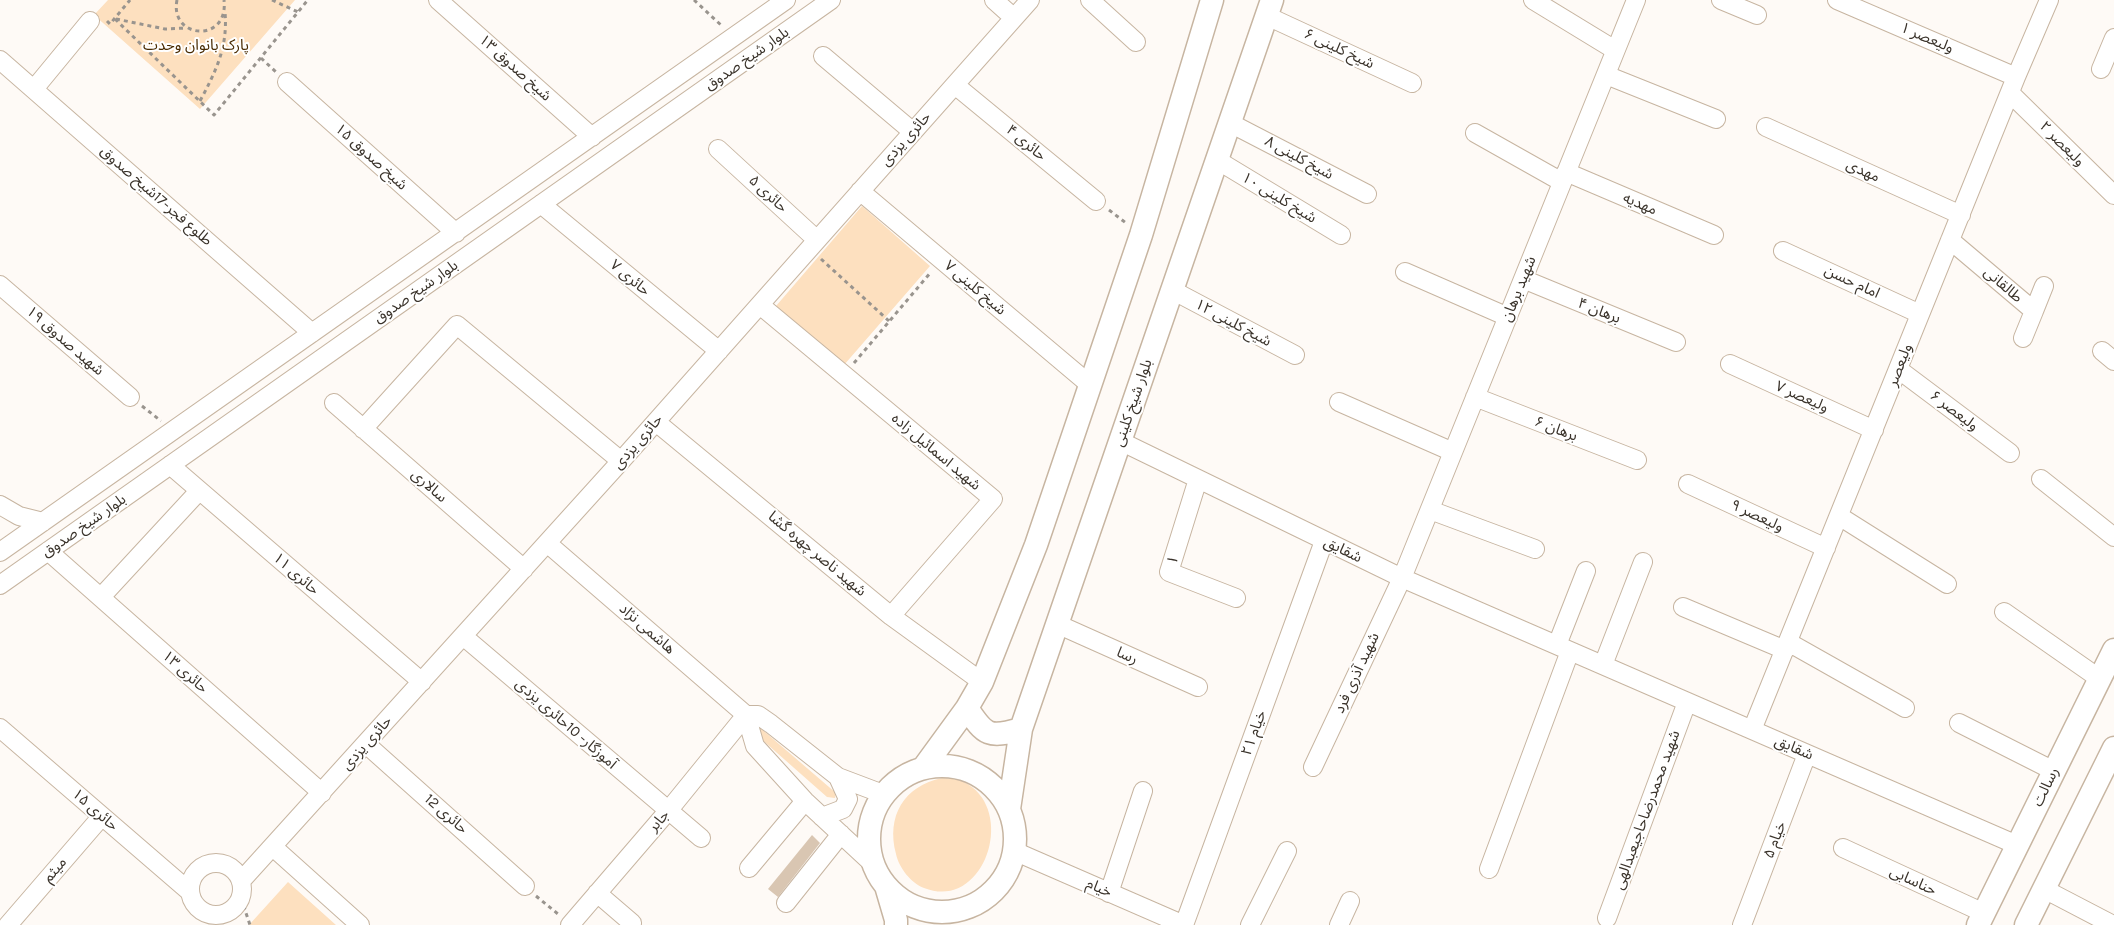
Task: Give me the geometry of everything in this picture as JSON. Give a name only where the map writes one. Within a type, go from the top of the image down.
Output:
[{"type":"main road","points":[[924,767],[967,708],[982,682],[1036,545],[1141,235],[1212,0]]},
{"type":"main road","name":"بلوار شیخ کلینی","points":[[1009,810],[1020,729],[1269,8]]},
{"type":"main road","name":"رسالت","points":[[1981,919],[2114,650]]},
{"type":"main road","points":[[967,708],[979,727],[997,735],[1020,729]]},
{"type":"main road","points":[[2029,924],[2044,889],[2114,748]]},
{"type":"main road","points":[[896,925],[886,886],[874,865],[869,841],[872,816],[883,794],[901,777],[924,767],[951,766],[976,774],[998,791],[1009,810],[1014,830],[1014,851],[1006,873],[992,892],[972,905],[949,925]]},
{"type":"main road","points":[[886,886],[904,901],[926,910],[950,912],[972,905]]},
{"type":"street","name":"شیخ صدوق ۱۳","points":[[438,0],[592,137]]},
{"type":"street","name":"بلوار شیخ صدوق","points":[[0,552],[786,0]]},
{"type":"street","name":"بلوار شیخ صدوق","points":[[0,585],[831,0]]},
{"type":"street","points":[[994,0],[1014,18]]},
{"type":"street","name":"حائری یزدی","points":[[241,890],[273,847],[622,462],[1030,0]]},
{"type":"street","points":[[1090,0],[1136,42]]},
{"type":"street","points":[[1533,0],[1616,50]]},
{"type":"street","name":"شهید برهان","points":[[1402,578],[1636,0]]},
{"type":"street","points":[[1720,0],[1757,15]]},
{"type":"street","name":"ولیعصر ۱","points":[[1837,0],[2013,85]]},
{"type":"street","name":"ولیعصر","points":[[1752,730],[2049,0]]},
{"type":"street","name":"شیخ کلینی ۶","points":[[1269,8],[1412,83]]},
{"type":"street","points":[[34,89],[90,21]]},
{"type":"street","points":[[2101,69],[2114,38]]},
{"type":"street","points":[[823,56],[913,132]]},
{"type":"street","name":"طلوع فجر-17شیخ صدوق","points":[[0,60],[312,333]]},
{"type":"street","points":[[1606,75],[1716,119]]},
{"type":"street","name":"شیخ صدوق ۱۵","points":[[287,82],[456,233]]},
{"type":"street","name":"حائری ۴","points":[[956,85],[1096,201]]},
{"type":"street","name":"ولیعصر ۲","points":[[2013,85],[2114,194]]},
{"type":"street","name":"شیخ کلینی ۸","points":[[1230,123],[1367,194]]},
{"type":"street","name":"مهدی","points":[[1766,127],[1961,215]]},
{"type":"street","name":"مهدیه","points":[[1475,133],[1564,177],[1714,235]]},
{"type":"street","name":"حائری ۵","points":[[718,149],[813,244]]},
{"type":"street","name":"شیخ کلینی ۱۰","points":[[1217,160],[1341,235]]},
{"type":"street","name":"شیخ کلینی ۷","points":[[860,191],[1089,384]]},
{"type":"street","name":"حائری ۷","points":[[541,204],[719,351]]},
{"type":"street","name":"طالقانی","points":[[1950,240],[2034,311],[2044,286]]},
{"type":"street","name":"امام حسن","points":[[1783,251],[1920,314]]},
{"type":"street","points":[[1405,272],[1508,317]]},
{"type":"street","name":"برهان ۴","points":[[1523,280],[1676,342]]},
{"type":"street","name":"شهید صدوق ۱۹","points":[[0,285],[130,397]]},
{"type":"street","name":"شیخ کلینی ۱۲","points":[[1172,290],[1295,356]]},
{"type":"street","name":"شهید اسمائیل زاده","points":[[760,304],[994,499],[891,616]]},
{"type":"street","points":[[2023,338],[2034,311]]},
{"type":"street","points":[[363,429],[457,325],[622,462]]},
{"type":"street","name":"ولیعصر ۷","points":[[1730,364],[1874,430]]},
{"type":"street","name":"ولیعصر ۶","points":[[1898,369],[2010,453]]},
{"type":"street","name":"برهان ۶","points":[[1475,397],[1637,460]]},
{"type":"street","points":[[1340,402],[1453,452]]},
{"type":"street","name":"سالاری","points":[[334,404],[524,569]]},
{"type":"street","name":"شهید ناصر چهره گشا","points":[[656,422],[891,616],[982,682]]},
{"type":"street","name":"شقایق","points":[[1120,441],[1402,578],[2017,845]]},
{"type":"street","name":"حائری ۱۱","points":[[170,465],[422,682]]},
{"type":"street","name":"۱","points":[[1198,479],[1169,572],[1236,598]]},
{"type":"street","points":[[2040,479],[2114,537]]},
{"type":"street","name":"ولیعصر ۹","points":[[1688,484],[1826,548]]},
{"type":"street","points":[[101,597],[199,491]]},
{"type":"street","points":[[0,506],[19,516],[43,522]]},
{"type":"street","points":[[0,506],[17,540]]},
{"type":"street","points":[[1430,510],[1535,549]]},
{"type":"street","points":[[1840,516],[1947,584]]},
{"type":"street","name":"خیام ۲۱","points":[[1184,925],[1324,541]]},
{"type":"street","name":"هاشمی نژاد","points":[[547,543],[746,715]]},
{"type":"street","name":"حائری ۱۳","points":[[48,551],[322,793]]},
{"type":"street","points":[[1603,665],[1643,562]]},
{"type":"street","points":[[1490,869],[1564,648],[1586,571]]},
{"type":"street","name":"شهید آذری فرد","points":[[1313,767],[1402,578]]},
{"type":"street","points":[[1683,607],[1787,646],[1905,708]]},
{"type":"street","points":[[2004,612],[2100,679]]},
{"type":"street","name":"رسا","points":[[1057,624],[1198,687]]},
{"type":"street","name":"آموزگار- 10حائری یزدی","points":[[463,636],[700,838]]},
{"type":"street","name":"شهید محمدرضاحاجیعبدالهی","points":[[1607,918],[1688,702]]},
{"type":"street","points":[[874,865],[805,801],[755,746],[746,715],[758,715],[772,724],[838,777],[883,794]]},
{"type":"street","name":"جابر","points":[[570,925],[668,811],[746,715]]},
{"type":"street","points":[[1959,723],[2054,771]]},
{"type":"street","name":"حائری ۱۵","points":[[0,728],[190,892]]},
{"type":"street","name":"حائری 12","points":[[366,744],[525,886]]},
{"type":"street","name":"خیام ۵","points":[[1742,925],[1807,754]]},
{"type":"street","points":[[822,817],[843,809],[848,798],[838,777]]},
{"type":"street","points":[[1109,892],[1143,791]]},
{"type":"street","points":[[750,868],[805,801]]},
{"type":"street","name":"میثم","points":[[8,925],[102,816]]},
{"type":"street","points":[[786,903],[841,834]]},
{"type":"street","points":[[273,847],[360,925]]},
{"type":"street","name":"حناسابی","points":[[1843,848],[1981,919]]},
{"type":"street","name":"خیام","points":[[1014,851],[1184,925]]},
{"type":"street","points":[[1250,925],[1287,851]]},
{"type":"street","points":[[215,863],[224,864],[238,873],[241,890],[236,906],[230,912],[213,915],[198,907],[190,892],[194,875],[200,869],[215,863]]},
{"type":"street","points":[[2044,889],[2113,925]]},
{"type":"street","points":[[597,893],[632,923]]},
{"type":"street","points":[[1338,925],[1350,901]]},
{"type":"path","points":[[115,19],[130,0]]},
{"type":"path","points":[[177,0],[175,8],[179,19],[187,28]]},
{"type":"path","points":[[200,102],[217,69],[227,31],[224,0]]},
{"type":"path","points":[[272,0],[298,12]]},
{"type":"path","points":[[115,19],[214,115],[307,2],[305,0]]},
{"type":"path","points":[[694,0],[734,36]]},
{"type":"path","points":[[115,19],[165,29],[187,28],[198,32],[210,30],[220,23],[225,12]]},
{"type":"path","points":[[1096,201],[1141,235]]},
{"type":"path","points":[[813,244],[889,321]]},
{"type":"path","points":[[844,375],[941,260]]},
{"type":"path","points":[[130,397],[173,431]]},
{"type":"path","points":[[525,886],[570,925]]},
{"type":"path","points":[[241,890],[250,925]]},
{"type":"path","points":[[243,925],[248,920]]},
{"type":"green space","name":"پارک بانوان وحدت","points":[[108,0],[295,0],[200,109],[94,15]]},
{"type":"green space","points":[[862,206],[930,266],[844,365],[776,306]]},
{"type":"green space","points":[[758,726],[836,793],[835,798],[827,797],[751,730]]},
{"type":"green space","points":[[942,778],[964,782],[980,795],[989,813],[991,834],[987,854],[978,872],[964,885],[945,891],[924,888],[910,879],[898,859],[894,840],[896,815],[901,805],[917,788]]},
{"type":"green space","points":[[288,882],[336,925],[249,925]]},
{"type":"building","points":[[812,835],[820,843],[778,897],[768,889]]}]
